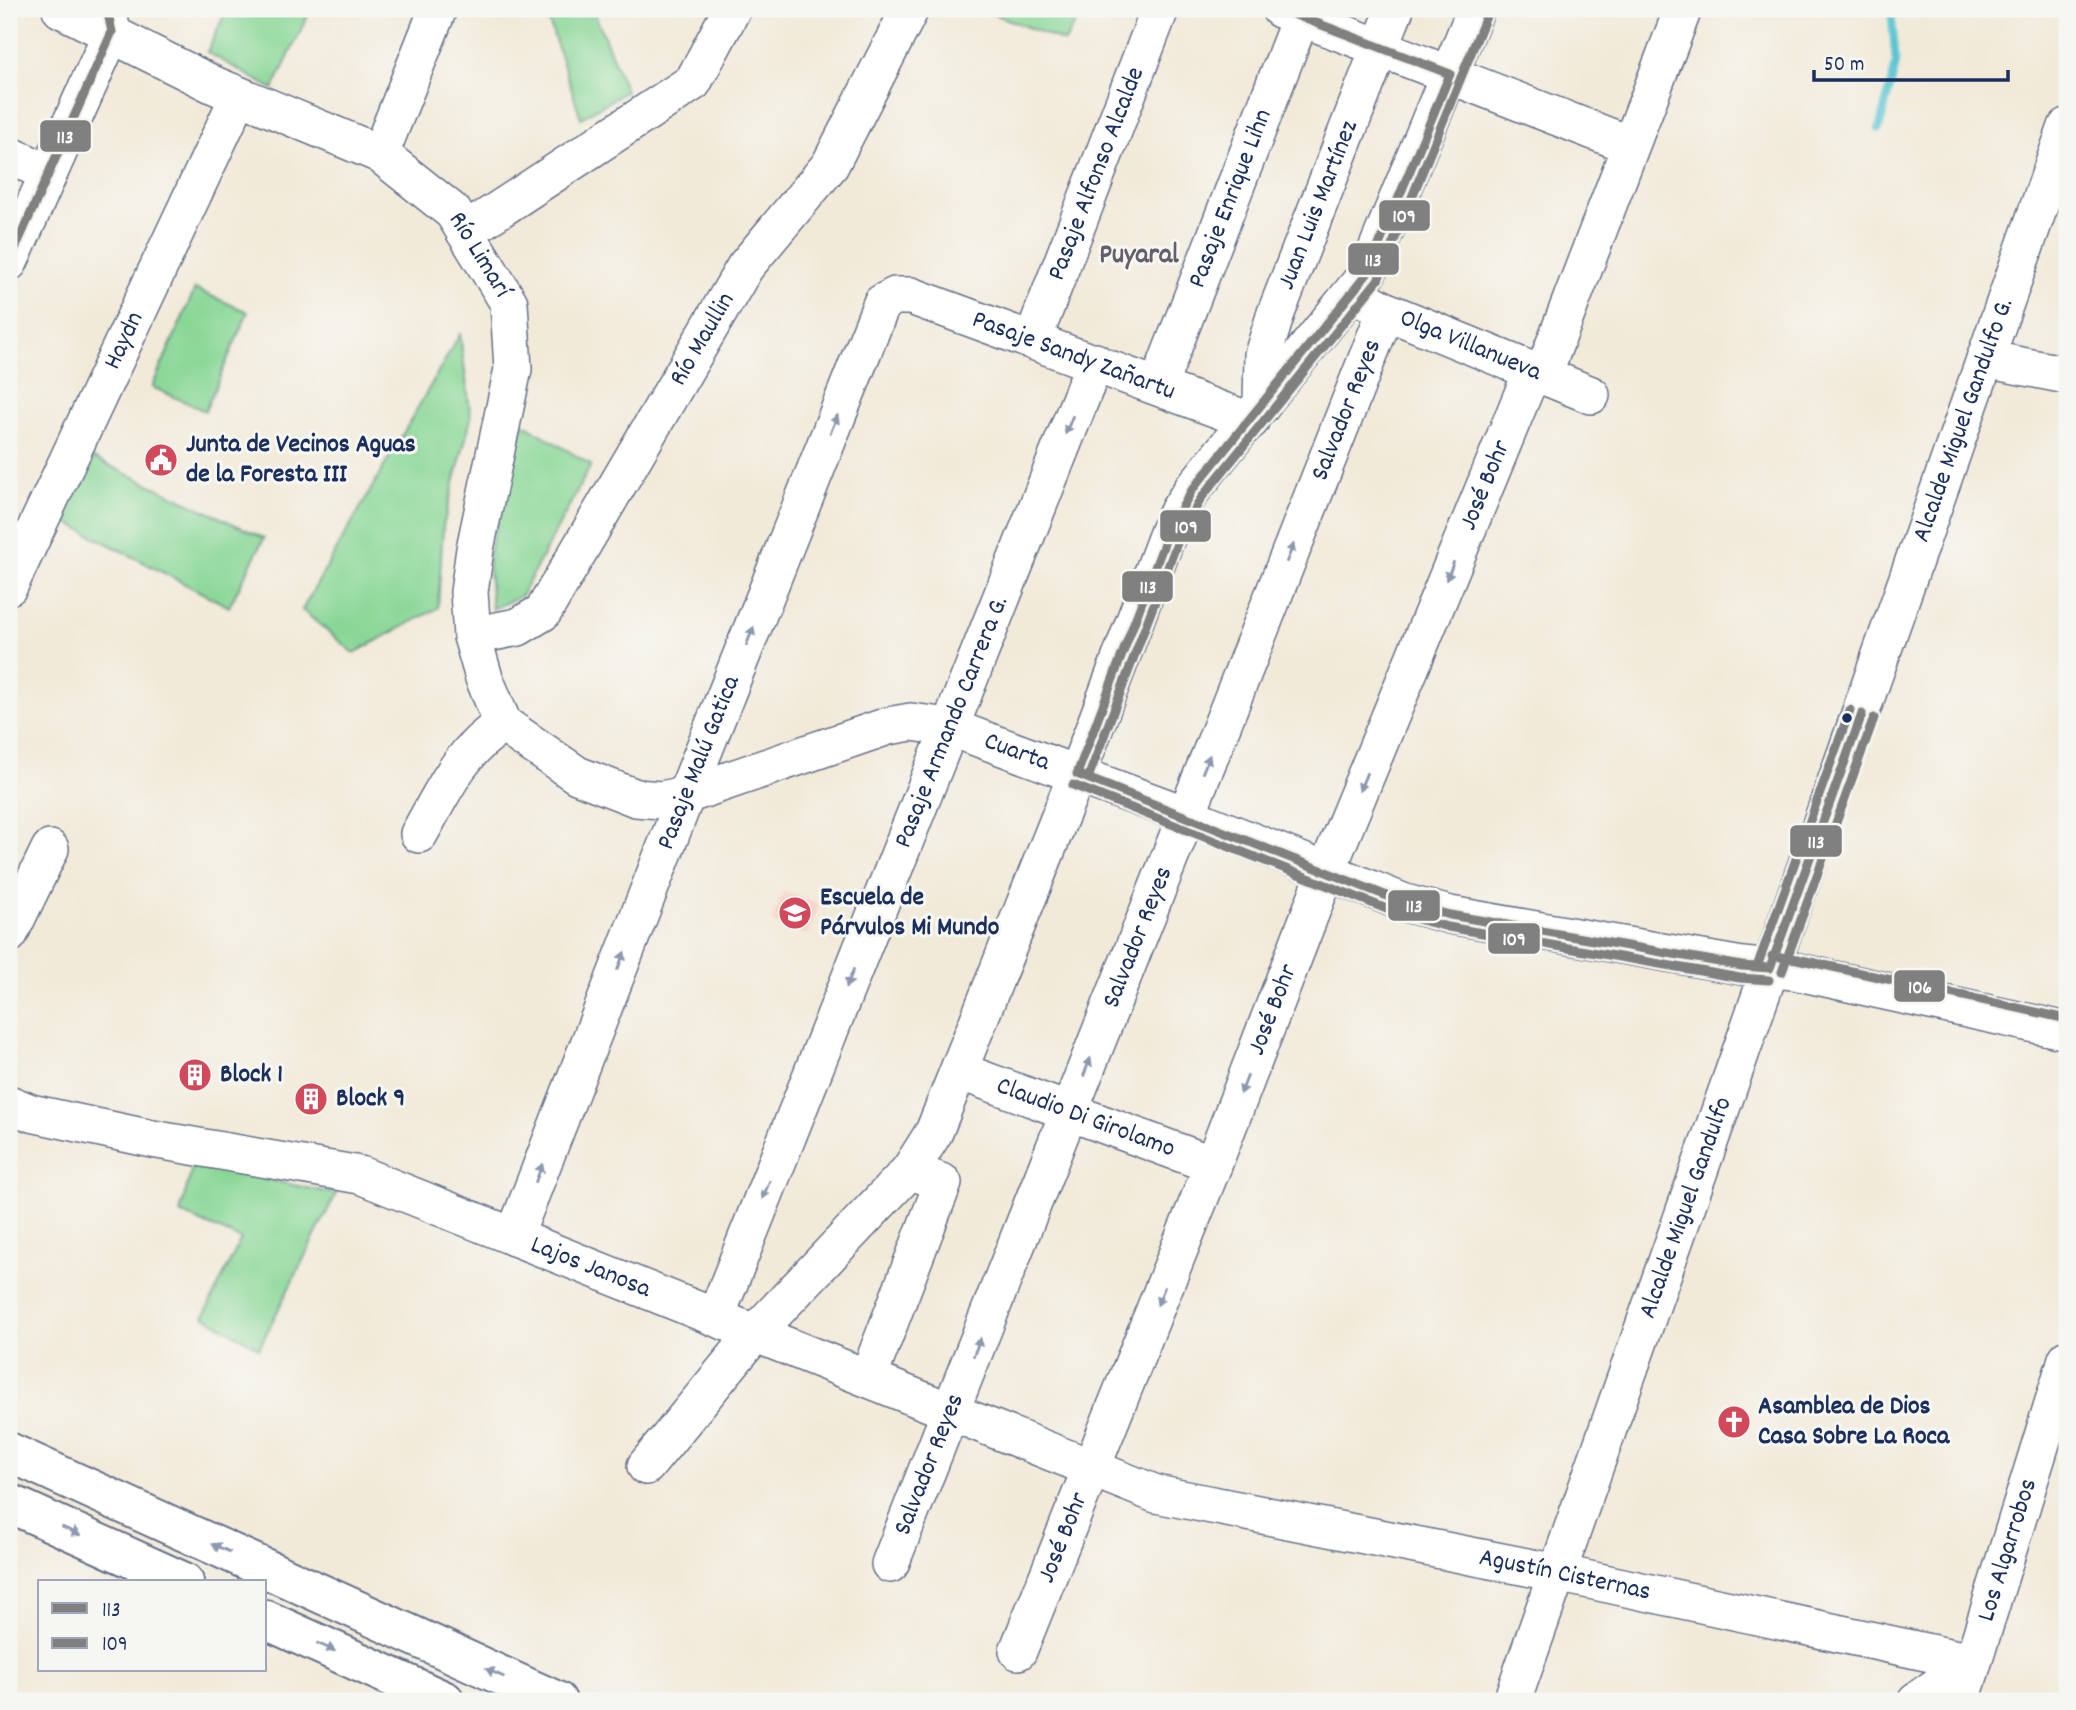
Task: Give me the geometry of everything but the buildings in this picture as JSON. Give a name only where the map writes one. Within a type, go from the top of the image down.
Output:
[{"type":"highway","points":[[9,1452],[557,1701]]},
{"type":"highway","points":[[9,1503],[180,1580]]},
{"type":"highway","points":[[266,1620],[445,1701]]},
{"type":"street","name":"Río Limarí","points":[[61,9],[109,20],[239,96],[380,154],[453,212],[509,303],[513,369],[473,560],[469,592],[471,636],[484,678],[503,724]]},
{"type":"street","points":[[380,154],[438,9]]},
{"type":"street","points":[[465,232],[693,82],[732,9]]},
{"type":"street","name":"Río Maullin","points":[[471,636],[518,627],[542,612],[745,267],[830,165],[911,9]]},
{"type":"street","name":"Pasaje Alfonso Alcalde","points":[[1033,339],[1160,9]]},
{"type":"street","name":"Juan Luis Martínez","points":[[1256,413],[1263,355],[1276,313],[1395,9]]},
{"type":"street","points":[[646,1466],[756,1332],[910,1170],[934,1132],[1179,510],[1192,490],[1367,274],[1476,9]]},
{"type":"street","name":"José Bohr","points":[[1018,1651],[1213,1165],[1327,870],[1537,374],[1683,9]]},
{"type":"street","points":[[1295,11],[1630,145]]},
{"type":"street","name":"Pasaje Enrique Lihn","points":[[1158,386],[1295,11]]},
{"type":"street","points":[[9,262],[109,20]]},
{"type":"street","name":"Haydn","points":[[9,586],[239,96]]},
{"type":"street","name":"Alcalde Miguel Gandulfo G.","points":[[1862,714],[2067,127]]},
{"type":"street","points":[[9,155],[48,173]]},
{"type":"street","name":"Olga Villanueva","points":[[1353,292],[1386,311],[1591,395]]},
{"type":"street","name":"Pasaje Sandy Zañartu","points":[[895,296],[911,296],[1158,386],[1256,413]]},
{"type":"street","name":"Pasaje Malú Gatica","points":[[514,1237],[882,303],[895,296]]},
{"type":"street","name":"Salvador Reyes","points":[[890,1563],[953,1411],[1386,311]]},
{"type":"street","points":[[1985,359],[2067,375]]},
{"type":"street","name":"Pasaje Armando Carrera G.","points":[[716,1316],[1095,362]]},
{"type":"street","name":"Alcalde Miguel Gandulfo","points":[[1511,1701],[1862,714]]},
{"type":"street","name":"Cuarta","points":[[503,724],[577,775],[636,798],[661,800],[686,795],[888,726],[911,722],[949,727],[1186,815],[1405,903],[1450,915],[1742,966],[1794,971],[2067,1031]]},
{"type":"street","points":[[419,834],[459,762],[490,732],[503,724]]},
{"type":"street","points":[[9,934],[50,849]]},
{"type":"street","name":"Claudio Di Girolamo","points":[[959,1071],[1213,1165]]},
{"type":"street","name":"Lajos Janosa","points":[[9,1104],[31,1113],[152,1139],[360,1175],[1156,1494]]},
{"type":"street","points":[[869,1378],[943,1183],[910,1170]]},
{"type":"street","name":"Los Algarrobos","points":[[1961,1701],[2067,1359]]},
{"type":"street","name":"Agustín Cisternas","points":[[1156,1494],[1557,1573],[1972,1662]]},
{"type":"street","points":[[1916,1701],[1972,1662]]},
{"type":"shaded area","name":"Escuela de Párvulos Mi Mundo","points":[[783,891],[819,904],[807,935],[771,922]]},
{"type":"green space","points":[[227,9],[311,9],[273,89],[207,52]]},
{"type":"green space","points":[[545,9],[593,9],[626,91],[581,118]]},
{"type":"green space","points":[[981,9],[1082,9],[1065,42]]},
{"type":"green space","points":[[195,289],[248,312],[205,411],[152,387]]},
{"type":"green space","points":[[460,334],[471,418],[443,526],[438,608],[354,653],[302,610]]},
{"type":"green space","points":[[523,423],[591,465],[521,596],[492,609],[488,556]]},
{"type":"green space","points":[[91,457],[264,538],[229,607],[53,515]]},
{"type":"green space","points":[[193,1164],[336,1194],[259,1348],[204,1316],[241,1239],[180,1213]]},
{"type":"waterway","points":[[1879,129],[1896,64],[1891,9]]},
{"type":"transit line","name":"113","points":[[9,262],[112,32],[107,9]]},
{"type":"transit line","name":"113","points":[[1280,9],[1450,74]]},
{"type":"transit line","name":"109","points":[[1088,778],[1179,538],[1202,497],[1378,280],[1487,14]]},
{"type":"transit line","name":"113","points":[[1077,774],[1168,533],[1192,490],[1367,274],[1450,74]]},
{"type":"transit line","name":"106","points":[[1758,964],[1850,710]]},
{"type":"transit line","name":"113","points":[[1770,968],[1862,714]]},
{"type":"transit line","name":"109","points":[[1782,972],[1874,718]]},
{"type":"transit line","name":"113","points":[[1077,774],[1405,903],[1450,915],[1742,966],[1770,968]]},
{"type":"transit line","name":"109","points":[[1073,785],[1402,915],[1448,927],[1740,978],[1769,980]]},
{"type":"transit line","name":"106","points":[[1772,956],[1797,959],[2067,1019]]},
{"type":"place","name":"Junta de Vecinos Aguas de la Foresta III","points":[[161,460]]},
{"type":"place","name":"Escuela de Párvulos Mi Mundo","points":[[795,913]]},
{"type":"place","name":"Block 1","points":[[195,1075]]},
{"type":"place","name":"Block 9","points":[[311,1099]]},
{"type":"place","name":"Asamblea de Dios Casa Sobre La Roca","points":[[1734,1422]]},
{"type":"district","name":"Puyaral","points":[[1139,257]]}]
